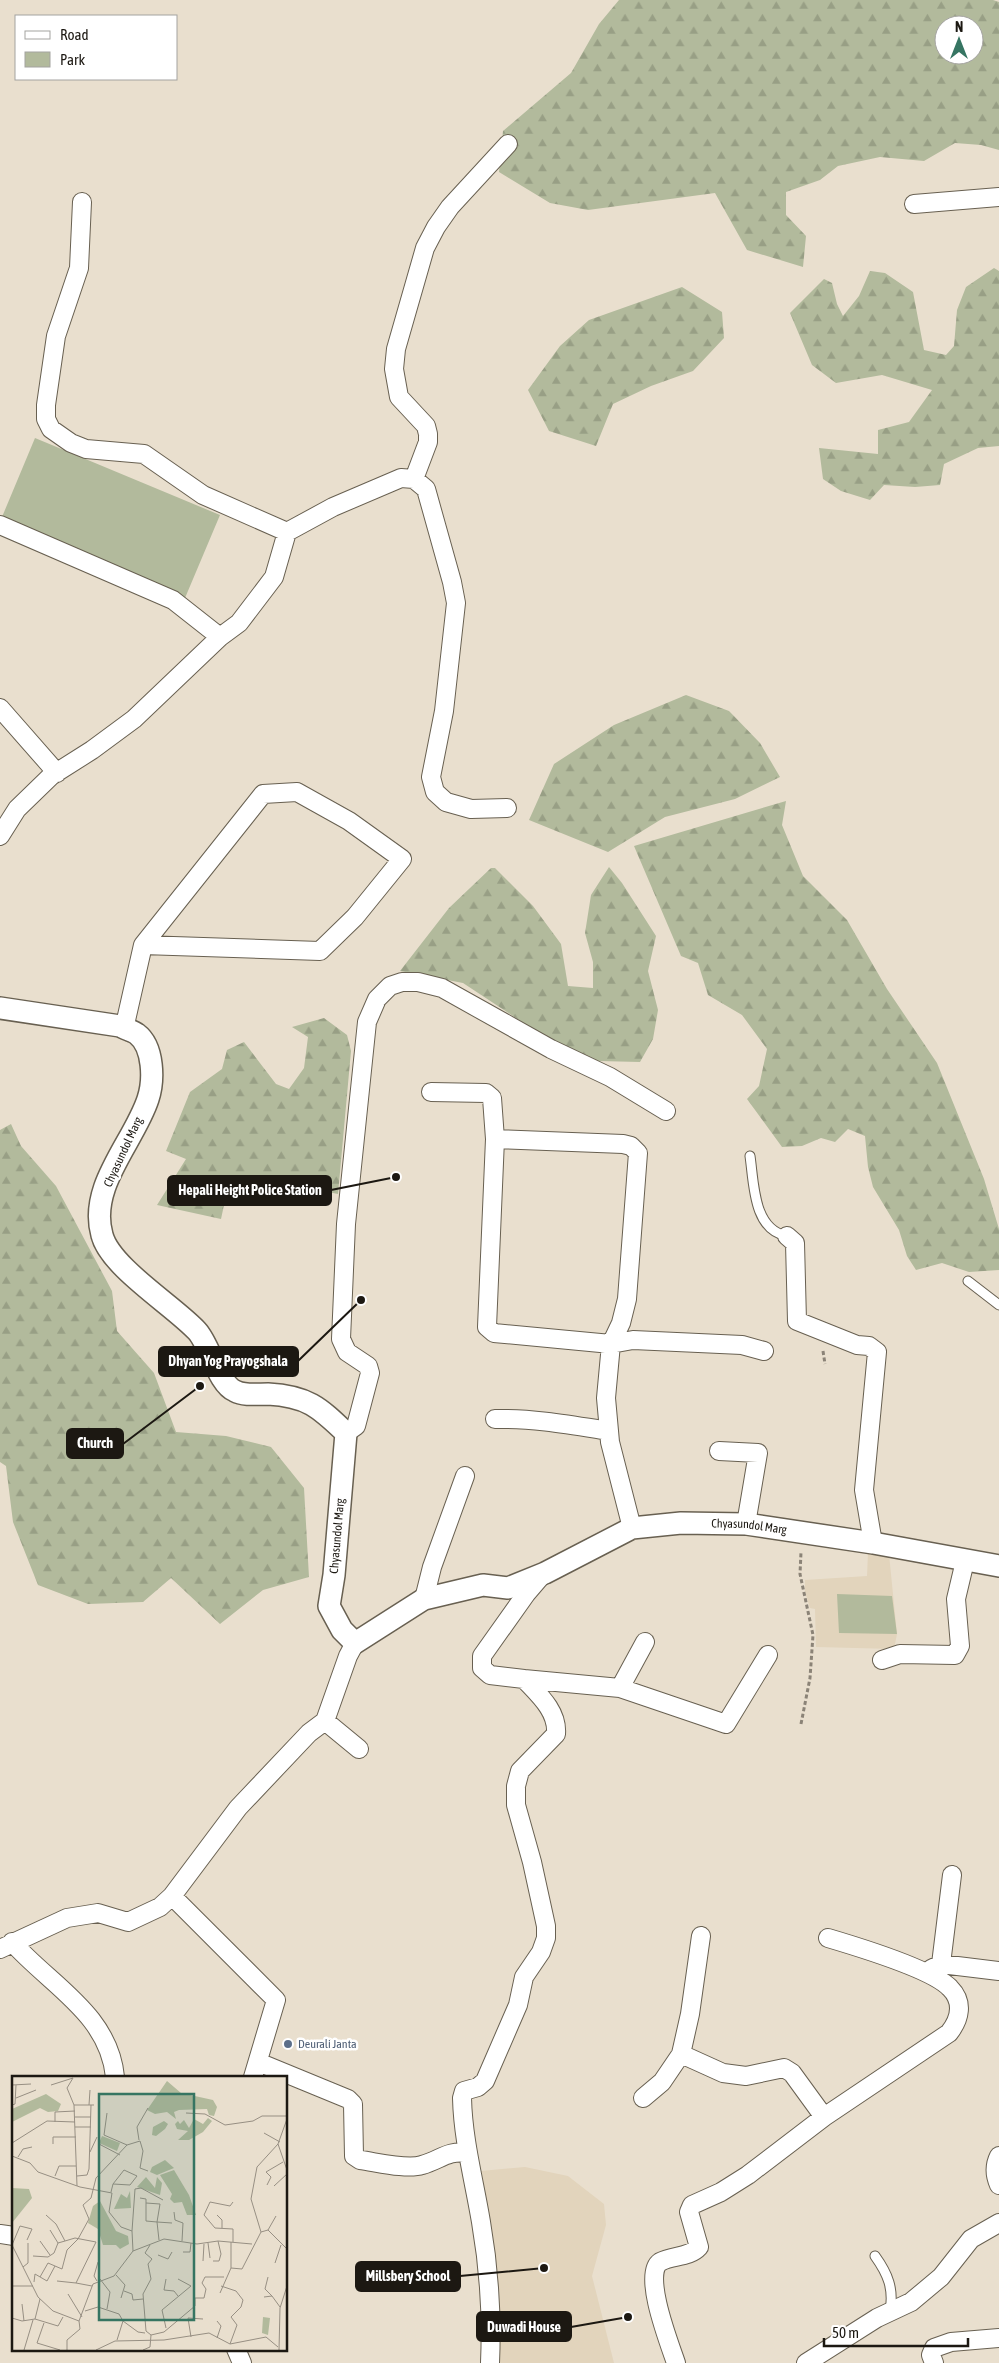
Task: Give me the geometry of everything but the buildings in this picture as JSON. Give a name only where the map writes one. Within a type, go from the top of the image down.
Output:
[{"type":"street","points":[[414,478],[428,442],[428,434],[426,426],[399,396],[394,369],[396,349],[425,248],[436,227],[450,207],[508,144]]},
{"type":"street","points":[[914,204],[999,197]]},
{"type":"street","points":[[82,202],[79,268],[56,336],[46,405],[46,419],[51,429],[65,440],[86,449],[144,454],[202,494],[287,532]]},
{"type":"street","points":[[0,836],[18,809],[51,776],[92,750],[134,718],[220,638],[239,623],[274,578],[287,532],[333,507],[401,478],[414,478],[426,489],[456,603],[444,710],[431,777],[435,792],[446,802],[471,809],[507,808]]},
{"type":"street","points":[[0,525],[173,600],[220,638]]},
{"type":"street","points":[[0,708],[57,773]]},
{"type":"street","points":[[124,1029],[143,945],[263,794],[297,792],[349,821],[402,859],[355,917],[320,951],[143,945]]},
{"type":"street","points":[[346,1433],[356,1426],[370,1373],[368,1366],[347,1352],[341,1339],[341,1329],[346,1224],[356,1142],[362,1060],[367,1022],[376,999],[390,986],[402,982],[418,982],[442,988],[551,1049],[610,1077],[666,1111]]},
{"type":"street","name":"Chyasundol Marg","points":[[0,1008],[124,1029],[138,1035],[148,1050],[152,1076],[148,1098],[107,1181],[101,1203],[102,1236],[117,1260],[198,1332],[224,1380],[233,1391],[244,1394],[286,1395],[302,1398],[328,1415],[346,1433],[334,1575],[329,1606],[342,1630],[355,1643],[424,1598],[483,1585],[508,1588],[545,1573],[632,1528],[681,1523],[746,1524],[873,1543],[999,1566]]},
{"type":"street","points":[[431,1092],[486,1093],[492,1098],[495,1139],[486,1316],[487,1327],[494,1333],[611,1344],[643,1340],[742,1345],[764,1351]]},
{"type":"street","points":[[495,1139],[623,1144],[631,1146],[638,1153],[627,1299],[621,1324],[611,1344],[606,1398],[610,1442],[632,1528]]},
{"type":"street","points":[[787,1236],[795,1243],[797,1321],[857,1344],[869,1346],[877,1352],[864,1490],[873,1543]]},
{"type":"street","points":[[495,1419],[549,1422],[609,1431]]},
{"type":"street","points":[[720,1451],[758,1453],[746,1524]]},
{"type":"street","points":[[424,1598],[432,1567],[464,1476]]},
{"type":"street","points":[[882,1660],[900,1654],[955,1655],[960,1646],[956,1599],[965,1561]]},
{"type":"street","points":[[545,1573],[526,1594],[482,1656],[482,1668],[490,1675],[620,1688],[726,1724],[768,1655]]},
{"type":"street","points":[[620,1688],[644,1642]]},
{"type":"street","points":[[6,1946],[67,1918],[98,1913],[128,1922],[160,1907],[172,1896],[238,1808],[309,1732],[325,1721],[348,1656],[355,1643]]},
{"type":"street","points":[[490,2363],[491,2339],[482,2233],[467,2153],[462,2098],[464,2091],[478,2087],[485,2081],[518,2005],[524,1977],[541,1952],[546,1938],[546,1926],[534,1870],[516,1805],[516,1786],[520,1771],[556,1734],[557,1727],[546,1703],[524,1679]]},
{"type":"street","points":[[325,1721],[359,1749]]},
{"type":"street","points":[[942,1964],[952,1875]]},
{"type":"street","points":[[172,1896],[276,2000],[255,2070],[274,2076]]},
{"type":"street","points":[[643,2098],[662,2082],[681,2054],[690,2014],[701,1936]]},
{"type":"street","points":[[676,2363],[660,2313],[652,2277],[654,2267],[661,2262],[695,2252],[699,2247],[689,2212],[692,2205],[721,2192],[748,2175],[824,2117],[949,2033],[956,2024],[960,2012],[958,2003],[950,1988],[924,1972],[828,1938]]},
{"type":"street","points":[[6,1946],[26,1959],[66,1991],[87,2013],[107,2044],[115,2076]]},
{"type":"street","points":[[924,1972],[942,1964],[999,1971]]},
{"type":"street","points":[[681,2054],[723,2073],[746,2076],[784,2068],[792,2073],[824,2117]]},
{"type":"street","points":[[288,2081],[348,2100],[353,2104],[354,2156],[360,2160],[422,2166],[448,2153],[467,2153]]},
{"type":"street","points":[[999,2156],[996,2162],[995,2177],[999,2186]]},
{"type":"street","points":[[806,2363],[890,2312],[911,2302],[941,2277],[971,2239],[999,2223]]},
{"type":"street","points":[[934,2363],[931,2355],[934,2348],[959,2341],[999,2338]]},
{"type":"lane","points":[[750,1156],[758,1213],[779,1234],[787,1236]]},
{"type":"lane","points":[[968,1281],[999,1305]]},
{"type":"lane","points":[[875,2256],[884,2269],[893,2295],[890,2312]]},
{"type":"path","points":[[822,1348],[825,1364]]},
{"type":"path","points":[[801,1724],[810,1678],[813,1635],[800,1574],[804,1532]]},
{"type":"shaded area","points":[[868,1553],[889,1554],[897,1634],[894,1649],[816,1647],[815,1609],[810,1608],[805,1592],[805,1580],[867,1576]]},
{"type":"shaded area","points":[[525,2167],[568,2176],[604,2204],[606,2225],[592,2276],[614,2363],[496,2363],[494,2261],[481,2171]]},
{"type":"green space","points":[[619,0],[993,0],[999,2],[999,150],[981,145],[955,143],[924,161],[880,157],[838,166],[820,180],[786,192],[786,215],[806,236],[803,267],[747,250],[715,193],[588,210],[550,203],[499,172],[503,131],[571,73],[599,24]]},
{"type":"green space","points":[[994,268],[999,271],[999,446],[978,448],[944,464],[940,485],[915,487],[884,485],[870,500],[841,491],[823,479],[819,448],[878,454],[878,430],[909,422],[932,390],[882,375],[836,383],[812,365],[790,313],[824,279],[832,283],[837,304],[843,316],[859,296],[870,271],[885,273],[913,292],[924,350],[946,355],[954,346],[957,310],[966,287]]},
{"type":"green space","points":[[682,287],[722,312],[724,338],[693,371],[651,386],[613,404],[596,446],[549,431],[528,390],[560,346],[589,320]]},
{"type":"green space","points":[[35,438],[220,515],[185,598],[2,517]]},
{"type":"green space","points":[[686,695],[729,711],[760,743],[780,777],[735,799],[665,817],[608,852],[529,820],[554,764],[614,725]]},
{"type":"green space","points":[[786,801],[782,825],[803,876],[847,920],[887,989],[937,1063],[984,1179],[999,1229],[999,1270],[969,1272],[942,1263],[916,1270],[907,1256],[899,1230],[873,1187],[868,1167],[865,1136],[848,1129],[835,1142],[821,1138],[802,1146],[782,1147],[747,1099],[759,1086],[767,1049],[742,1015],[708,995],[698,963],[681,956],[634,846]]},
{"type":"green space","points":[[609,867],[622,883],[656,936],[648,971],[658,1010],[653,1039],[640,1062],[598,1061],[552,1046],[522,1022],[463,983],[400,971],[449,908],[491,868],[495,868],[533,906],[561,944],[568,986],[593,988],[593,962],[585,933],[591,895]]},
{"type":"green space","points":[[324,1018],[347,1035],[351,1051],[338,1194],[323,1191],[260,1188],[229,1182],[221,1219],[157,1205],[186,1159],[166,1151],[190,1092],[222,1069],[227,1050],[244,1042],[276,1084],[289,1089],[304,1068],[308,1037],[292,1027]]},
{"type":"green space","points":[[11,1124],[21,1146],[56,1186],[112,1291],[117,1331],[154,1373],[176,1432],[226,1436],[271,1447],[304,1488],[309,1577],[263,1590],[220,1624],[171,1578],[143,1602],[88,1604],[38,1585],[13,1522],[6,1466],[0,1462],[0,1130]]},
{"type":"green space","points":[[837,1594],[892,1596],[897,1634],[839,1633]]},
{"type":"place","name":"Hepali Height Police Station","points":[[396,1177]]},
{"type":"place","name":"Dhyan Yog Prayogshala","points":[[361,1300]]},
{"type":"place","name":"Church","points":[[200,1386]]},
{"type":"place","name":"Deurali Janta","points":[[288,2044]]},
{"type":"place","name":"Millsbery School","points":[[544,2268]]},
{"type":"place","name":"Duwadi House","points":[[628,2317]]}]
